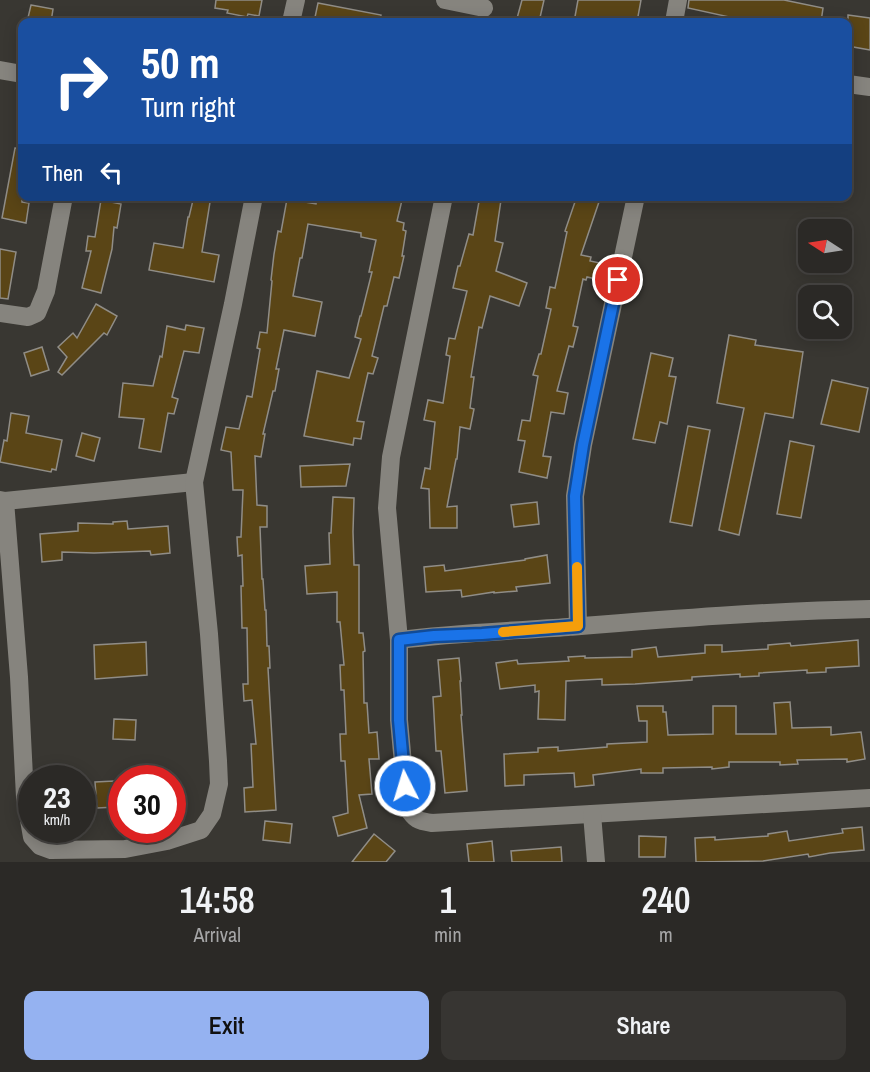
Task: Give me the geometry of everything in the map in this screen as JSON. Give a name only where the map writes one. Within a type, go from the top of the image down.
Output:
[{"type":"street","points":[[292,18],[296,0]]},
{"type":"street","points":[[445,0],[483,10]]},
{"type":"street","points":[[675,18],[678,0]]},
{"type":"street","points":[[0,70],[18,73]]},
{"type":"street","points":[[852,85],[870,87]]},
{"type":"street","points":[[0,314],[28,317],[37,313],[46,291],[63,201]]},
{"type":"street","points":[[194,482],[3,501],[19,677],[25,797],[32,837],[40,846],[51,850],[125,849],[166,841],[201,830],[212,814],[219,784],[194,482],[253,201]]},
{"type":"street","points":[[443,201],[391,457],[387,508],[399,640],[399,720],[408,807],[413,817],[432,823],[870,798]]},
{"type":"street","points":[[578,626],[575,496],[583,445],[635,201]]},
{"type":"street","points":[[399,640],[699,617],[870,609]]},
{"type":"street","points":[[592,814],[596,862]]},
{"type":"building","points":[[216,0],[262,0],[259,16],[248,14],[247,17],[215,8]]},
{"type":"building","points":[[522,0],[544,0],[540,18],[517,18]]},
{"type":"building","points":[[578,0],[641,0],[638,18],[575,18]]},
{"type":"building","points":[[689,0],[784,0],[823,8],[822,18],[734,18],[688,8]]},
{"type":"building","points":[[318,3],[381,15],[381,18],[315,18]]},
{"type":"building","points":[[31,5],[53,9],[52,18],[28,18]]},
{"type":"building","points":[[848,15],[870,18],[870,50],[852,47],[852,18],[848,18]]},
{"type":"building","points":[[15,148],[18,148],[18,201],[29,203],[26,223],[2,218]]},
{"type":"building","points":[[101,201],[121,204],[101,293],[82,288],[91,251],[86,251],[88,236],[95,237]]},
{"type":"building","points":[[193,201],[210,201],[202,252],[219,255],[214,282],[149,270],[154,243],[183,248]]},
{"type":"building","points":[[287,201],[316,204],[316,201],[402,201],[397,221],[404,223],[403,230],[406,231],[402,256],[404,256],[399,278],[394,277],[387,306],[384,306],[372,356],[378,358],[373,374],[368,373],[357,421],[364,422],[361,439],[354,438],[353,445],[304,436],[317,371],[349,378],[361,339],[355,337],[372,272],[369,272],[376,240],[361,237],[361,233],[308,224],[293,296],[322,302],[315,336],[284,330],[276,369],[279,369],[275,391],[273,391],[263,434],[265,434],[261,457],[255,456],[257,505],[267,506],[267,527],[260,527],[267,646],[269,646],[270,668],[268,668],[276,810],[245,812],[244,788],[253,787],[251,744],[256,744],[252,700],[244,701],[243,684],[248,684],[247,628],[242,628],[242,555],[238,556],[237,537],[241,537],[243,490],[233,490],[231,452],[221,450],[226,427],[239,429],[247,396],[252,397],[260,349],[257,348],[260,332],[267,333],[274,254]]},
{"type":"building","points":[[479,201],[501,201],[495,241],[503,243],[496,271],[527,283],[519,306],[490,296],[482,328],[479,327],[471,377],[474,377],[470,408],[474,409],[470,429],[460,427],[457,459],[447,507],[457,506],[457,528],[430,528],[429,489],[421,488],[425,468],[430,469],[435,422],[424,420],[428,400],[443,403],[450,356],[446,355],[449,338],[455,339],[467,291],[453,288],[469,234],[473,235]]},
{"type":"building","points":[[575,201],[599,201],[581,255],[591,257],[590,261],[600,263],[596,279],[587,277],[586,280],[583,279],[573,326],[578,327],[573,347],[569,346],[557,391],[568,393],[564,414],[551,412],[543,456],[551,457],[547,478],[519,472],[525,441],[518,440],[522,420],[530,421],[538,376],[533,375],[539,354],[541,354],[551,309],[546,308],[550,287],[555,288],[567,232],[565,231]]},
{"type":"building","points":[[0,249],[16,252],[8,299],[0,298]]},
{"type":"building","points":[[96,304],[117,316],[107,335],[104,333],[62,375],[58,372],[67,357],[58,347],[73,333],[77,338]]},
{"type":"building","points":[[186,325],[204,328],[199,353],[184,351],[172,397],[178,399],[174,414],[168,413],[161,452],[139,448],[144,419],[119,417],[123,383],[153,386],[160,356],[162,357],[167,326],[185,330]]},
{"type":"building","points":[[729,335],[756,340],[755,345],[803,352],[793,418],[765,413],[739,535],[719,530],[744,408],[717,403]]},
{"type":"building","points":[[42,347],[49,370],[31,376],[24,353]]},
{"type":"building","points":[[651,353],[673,358],[669,376],[676,377],[667,424],[660,422],[655,443],[633,439]]},
{"type":"building","points":[[832,380],[868,388],[859,432],[821,424]]},
{"type":"building","points":[[11,413],[29,416],[26,433],[62,440],[56,470],[52,469],[51,472],[0,462],[4,440],[7,441]]},
{"type":"building","points":[[688,426],[710,430],[692,526],[670,522]]},
{"type":"building","points":[[82,433],[100,438],[94,461],[76,456]]},
{"type":"building","points":[[790,441],[814,446],[801,518],[777,514]]},
{"type":"building","points":[[350,464],[346,486],[301,487],[300,466]]},
{"type":"building","points":[[333,497],[354,498],[354,565],[359,565],[359,633],[363,633],[365,651],[363,652],[364,703],[367,703],[369,733],[377,732],[379,759],[369,759],[372,794],[359,795],[367,828],[338,836],[333,817],[348,813],[345,761],[341,761],[340,734],[346,734],[344,690],[341,690],[340,665],[344,665],[340,622],[337,622],[337,592],[307,594],[305,566],[330,564],[329,533],[331,533]]},
{"type":"building","points":[[537,502],[539,524],[514,527],[511,505]]},
{"type":"building","points":[[127,521],[128,529],[168,526],[170,553],[151,555],[150,551],[62,552],[62,560],[42,562],[40,534],[78,531],[78,523],[113,524],[113,522]]},
{"type":"building","points":[[547,555],[550,583],[516,587],[517,591],[462,597],[461,590],[426,592],[424,567],[444,565],[445,571]]},
{"type":"building","points":[[858,640],[859,666],[826,668],[826,672],[807,673],[807,670],[759,673],[759,676],[740,677],[740,674],[692,677],[692,680],[635,684],[602,685],[602,679],[566,681],[565,720],[538,719],[539,691],[535,692],[535,685],[500,689],[496,663],[517,660],[518,664],[569,661],[568,657],[585,656],[585,658],[632,657],[632,650],[656,647],[658,657],[705,653],[705,645],[722,645],[722,652],[768,649],[768,645],[790,643],[791,646]]},
{"type":"building","points":[[146,642],[147,675],[95,679],[94,645]]},
{"type":"building","points":[[459,658],[467,791],[445,793],[441,751],[436,751],[433,697],[441,696],[438,660]]},
{"type":"building","points":[[790,702],[792,728],[831,727],[831,735],[861,732],[865,759],[847,762],[847,759],[797,760],[798,764],[780,765],[780,762],[729,762],[729,767],[712,769],[712,767],[663,768],[663,773],[641,773],[641,769],[593,775],[594,785],[575,787],[574,773],[524,775],[524,785],[505,786],[504,754],[538,752],[538,748],[558,747],[558,751],[607,747],[607,744],[647,742],[647,721],[639,721],[637,706],[663,706],[663,712],[666,712],[668,735],[713,734],[713,706],[736,706],[736,734],[776,734],[774,703]]},
{"type":"building","points":[[114,719],[136,720],[135,740],[113,739]]},
{"type":"building","points":[[108,781],[108,807],[97,808],[96,782]]},
{"type":"building","points":[[265,821],[292,824],[290,843],[263,840]]},
{"type":"building","points":[[862,827],[864,850],[809,857],[808,854],[763,861],[696,862],[695,838],[715,837],[715,840],[768,836],[768,834],[787,831],[789,841],[843,833],[842,829]]},
{"type":"building","points":[[374,834],[395,851],[386,862],[352,862]]},
{"type":"building","points":[[639,836],[666,837],[665,857],[639,857]]},
{"type":"building","points":[[492,841],[494,862],[469,862],[467,844]]},
{"type":"building","points":[[561,847],[562,862],[512,862],[511,851]]},
{"type":"slow traffic","points":[[503,632],[578,626],[577,567]]},
{"type":"route","points":[[405,786],[399,720],[399,640],[578,626],[575,496],[583,445],[618,280]]}]
